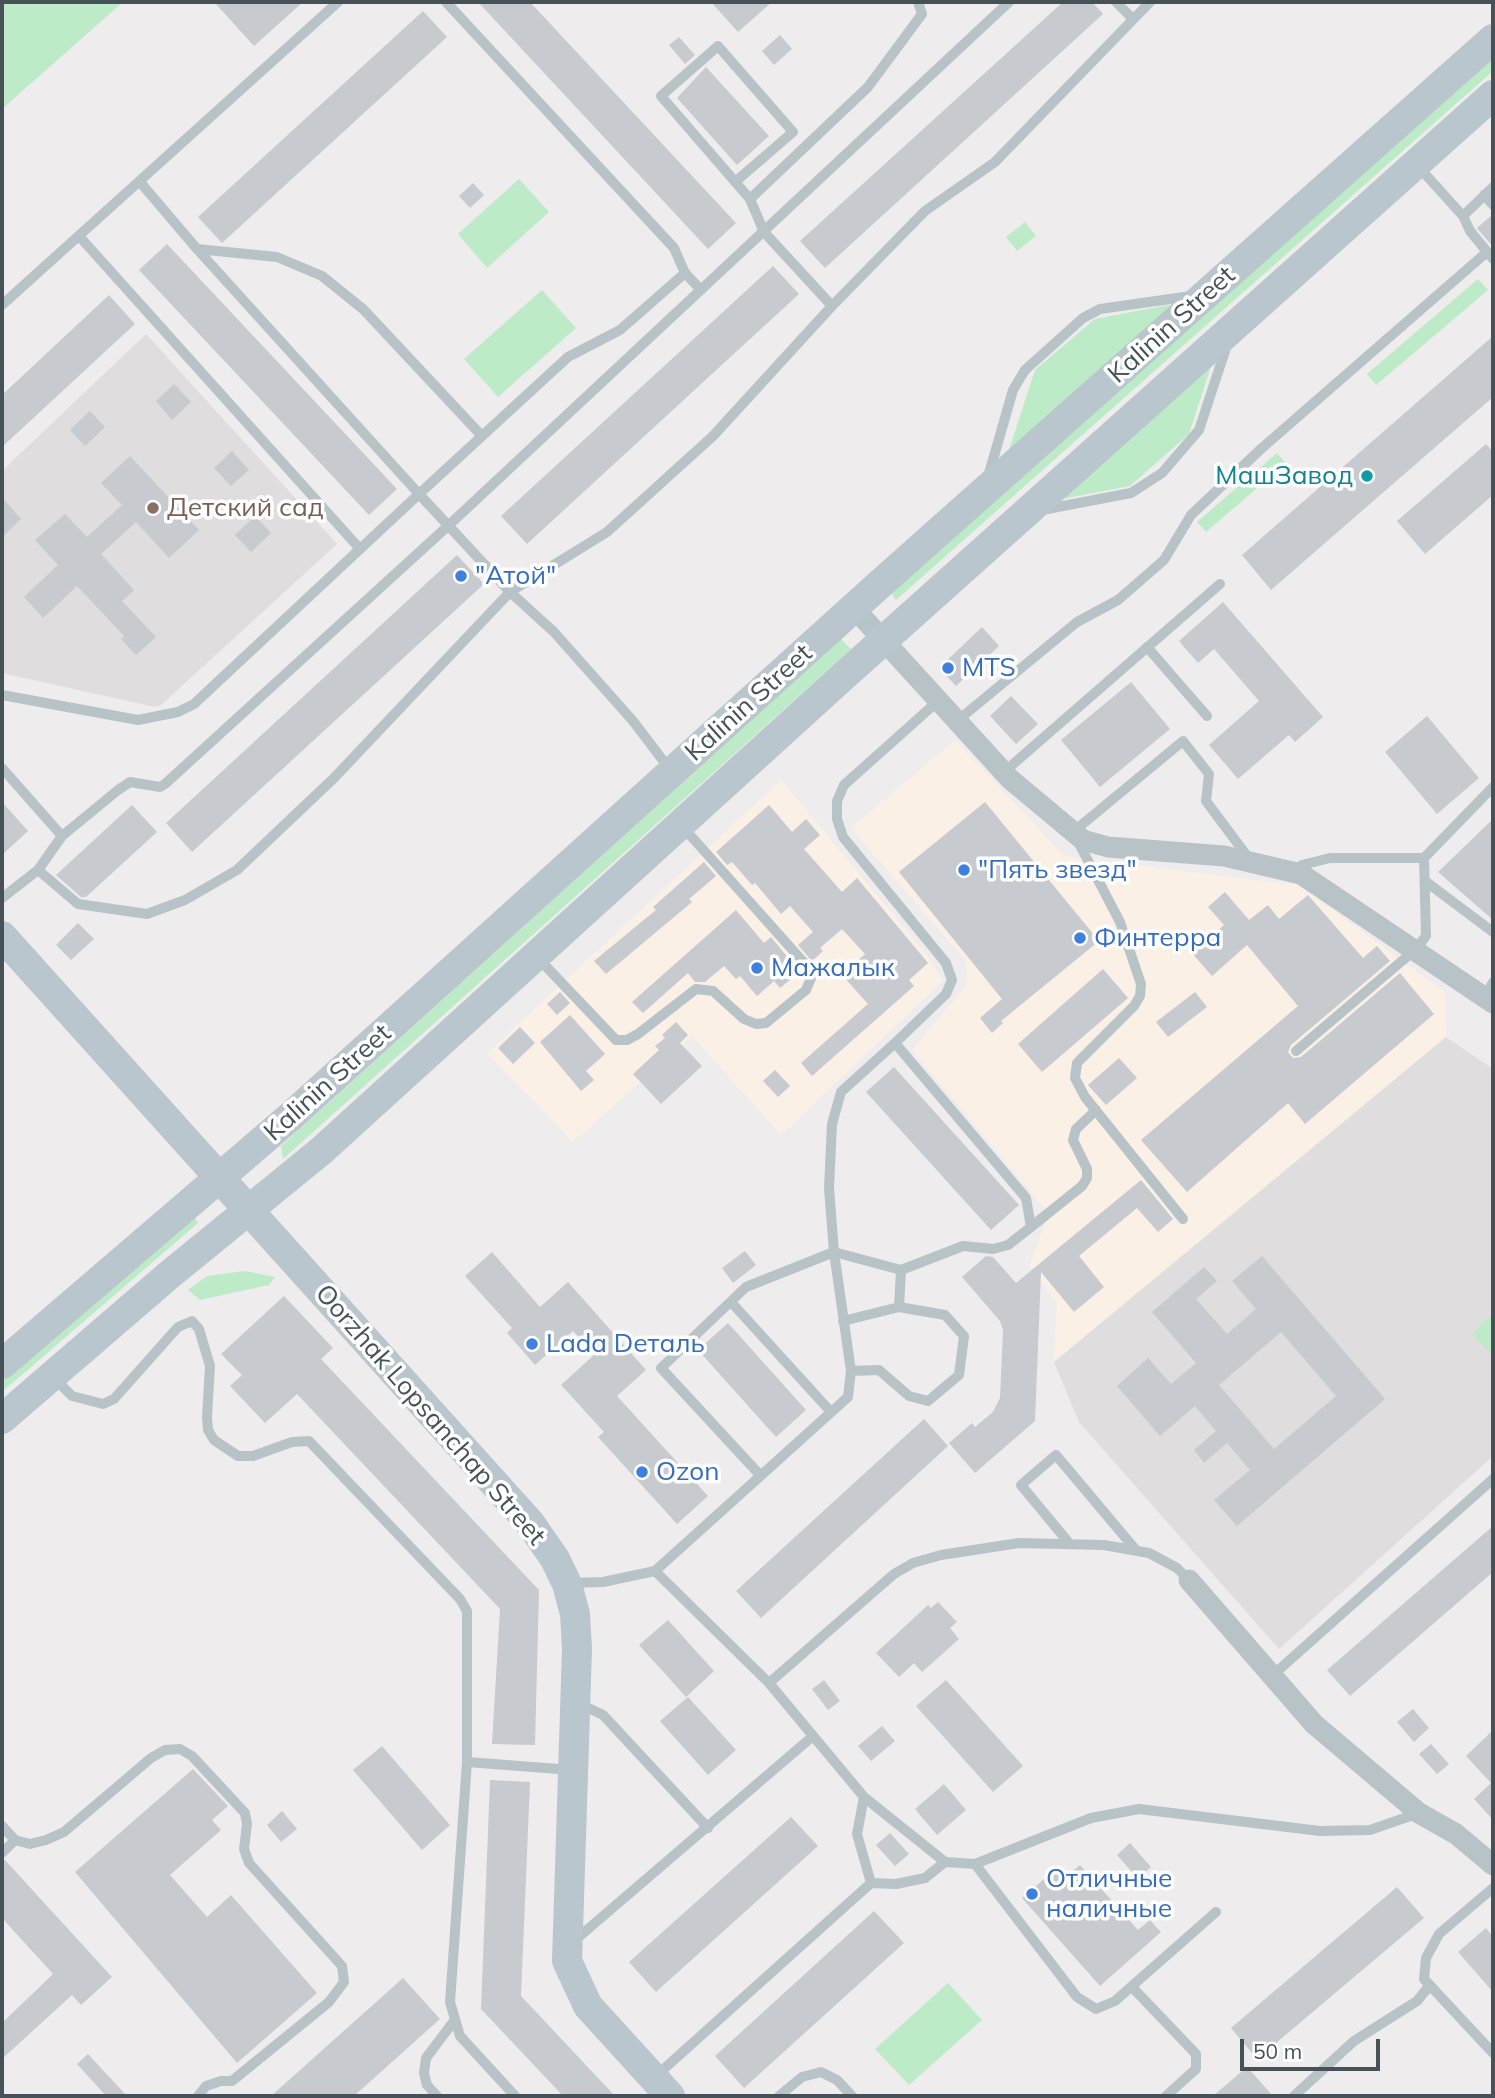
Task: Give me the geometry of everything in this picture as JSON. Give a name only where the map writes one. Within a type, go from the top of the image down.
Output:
[{"type":"main road","name":"Kalinin Street","points":[[2,1364],[290,1118],[853,608],[1493,38]]},
{"type":"main road","name":"Kalinin Street","points":[[2,1419],[321,1151],[1025,513],[1493,95]]},
{"type":"main road","name":"Oorzhak Lopsanchap Street","points":[[3,940],[530,1523],[555,1559],[567,1584],[575,1614],[575,1702],[566,1948],[573,1978],[588,2006],[662,2087]]},
{"type":"street","points":[[853,608],[1004,772],[1083,840],[1108,847],[1250,860],[1293,871],[1325,887],[1416,949],[1490,994]]},
{"type":"street","points":[[1189,1580],[1314,1724],[1419,1813],[1456,1834],[1493,1865]]},
{"type":"lane","points":[[2,305],[338,2]]},
{"type":"lane","points":[[446,2],[674,248],[685,273],[701,290]]},
{"type":"lane","points":[[750,200],[868,86],[922,14],[918,2]]},
{"type":"lane","points":[[2,898],[38,870],[62,836],[130,782],[160,787],[165,784],[449,525],[1009,2]]},
{"type":"lane","points":[[1116,2],[1133,19]]},
{"type":"lane","points":[[38,870],[78,904],[147,914],[185,900],[237,870],[334,778],[510,592],[607,532],[713,436],[832,306],[925,211],[995,162],[1150,2]]},
{"type":"lane","points":[[735,182],[793,132],[718,46],[661,96],[750,200],[764,232],[832,306]]},
{"type":"lane","points":[[957,721],[1077,622],[1118,600],[1164,560],[1191,515],[1262,448],[1490,256],[1463,216],[1416,163]]},
{"type":"lane","points":[[140,182],[197,249],[419,494],[510,592],[554,632],[633,721],[672,772]]},
{"type":"lane","points":[[1463,216],[1493,187]]},
{"type":"lane","points":[[1484,195],[1493,205]]},
{"type":"lane","points":[[79,236],[360,549]]},
{"type":"lane","points":[[197,249],[277,257],[322,276],[363,309],[481,435]]},
{"type":"lane","points":[[2,695],[138,720],[178,712],[194,704],[568,357],[620,330],[685,273]]},
{"type":"lane","points":[[983,492],[1013,390],[1025,370],[1074,326],[1100,309],[1208,294]]},
{"type":"lane","points":[[1025,513],[1131,493],[1162,473],[1199,430],[1232,329]]},
{"type":"lane","points":[[1004,772],[1220,584]]},
{"type":"lane","points":[[1147,647],[1207,716]]},
{"type":"lane","points":[[567,1584],[603,1582],[655,1572],[848,1397],[851,1371],[834,1252],[829,1188],[832,1124],[841,1092],[946,994],[952,980],[946,963],[843,837],[836,819],[837,801],[844,785],[938,701]]},
{"type":"lane","points":[[1183,1219],[1096,1110],[1075,1078],[1077,1063],[1134,1006],[1140,996],[1141,985],[1120,922],[1073,832],[1183,741],[1209,774],[1206,801],[1250,860]]},
{"type":"lane","points":[[2,768],[62,836]]},
{"type":"lane","points":[[1293,871],[1302,865],[1330,858],[1424,858],[1493,787]]},
{"type":"lane","points":[[536,956],[616,1040],[627,1040],[638,1034],[696,989],[713,991],[744,1019],[755,1024],[766,1023],[806,990],[811,978],[806,965],[680,824]]},
{"type":"lane","points":[[1296,1051],[1416,949],[1426,936],[1429,927],[1424,858]]},
{"type":"lane","points":[[1425,881],[1493,932]]},
{"type":"lane","points":[[895,1044],[1026,1198],[1031,1227]]},
{"type":"lane","points":[[760,1475],[661,1368],[746,1287],[834,1252],[901,1270],[963,1246],[993,1249],[1008,1245],[1083,1186],[1087,1169],[1073,1140],[1076,1129],[1096,1110]]},
{"type":"lane","points":[[899,1307],[901,1270]]},
{"type":"lane","points":[[731,1301],[831,1412]]},
{"type":"lane","points":[[843,1321],[899,1307],[945,1314],[964,1336],[959,1376],[928,1401],[909,1396],[879,1370],[851,1371]]},
{"type":"lane","points":[[52,1376],[72,1396],[103,1404],[114,1399],[178,1327],[184,1322],[196,1324],[210,1366],[207,1417],[208,1430],[214,1440],[238,1456],[253,1456],[292,1442],[309,1441],[460,1599],[467,1611],[467,1762],[450,2002],[460,2036],[515,2096]]},
{"type":"lane","points":[[1069,1543],[1021,1485],[1056,1455],[1135,1549]]},
{"type":"lane","points":[[1273,1675],[1493,1479]]},
{"type":"lane","points":[[769,1683],[876,1588],[913,1563],[995,1545],[1069,1543],[1135,1549],[1164,1559],[1189,1580]]},
{"type":"lane","points":[[655,1572],[769,1683],[864,1797],[945,1862],[975,1864],[1091,1818],[1139,1809],[1320,1831],[1370,1830],[1419,1813]]},
{"type":"lane","points":[[575,1702],[603,1715],[708,1828]]},
{"type":"lane","points":[[566,1948],[813,1736]]},
{"type":"lane","points":[[2,1826],[15,1840],[30,1844],[64,1832],[151,1758],[165,1750],[180,1749],[192,1756],[245,1813],[247,1824],[244,1849],[249,1863],[342,1966],[344,1982],[330,2002],[232,2081],[206,2086],[198,2096]]},
{"type":"lane","points":[[467,1762],[572,1770]]},
{"type":"lane","points":[[864,1797],[857,1834],[871,1883]]},
{"type":"lane","points":[[2,1853],[15,1840]]},
{"type":"lane","points":[[662,2087],[871,1883],[896,1884],[925,1878],[945,1862]]},
{"type":"lane","points":[[975,1864],[1077,1997],[1096,2009],[1115,2001],[1216,1912]]},
{"type":"lane","points":[[1493,1888],[1439,1934],[1426,1958],[1424,1979],[1493,2053]]},
{"type":"lane","points":[[1294,2096],[1354,2041],[1417,2001],[1430,1985]]},
{"type":"lane","points":[[1132,1987],[1196,2054],[1196,2069],[1166,2096]]},
{"type":"lane","points":[[436,2096],[427,2085],[424,2073],[426,2058],[454,2021]]},
{"type":"lane","points":[[779,2096],[802,2077],[821,2072],[837,2080],[852,2096]]},
{"type":"shaded area","name":"Детский сад","points":[[146,334],[337,544],[161,705],[155,707],[2,673],[2,471]]},
{"type":"shaded area","points":[[955,740],[1064,856],[1298,885],[1445,992],[1446,1037],[1054,1362],[1057,1303],[1029,1266],[1049,1213],[912,1050],[967,985],[966,961],[851,828]]},
{"type":"shaded area","name":"Мажалык","points":[[781,780],[928,956],[943,981],[781,1135],[692,1036],[573,1142],[487,1053]]},
{"type":"shaded area","points":[[1446,1037],[1493,1069],[1493,1456],[1279,1649],[1079,1422],[1054,1362]]},
{"type":"green space","points":[[2,2],[123,2],[2,109]]},
{"type":"green space","points":[[1493,56],[1493,71],[896,600],[888,589]]},
{"type":"green space","points":[[519,179],[549,212],[487,268],[458,234]]},
{"type":"green space","points":[[1025,222],[1036,236],[1017,251],[1006,237]]},
{"type":"green space","points":[[1478,279],[1488,290],[1376,385],[1367,374]]},
{"type":"green space","points":[[542,290],[576,328],[498,397],[464,359]]},
{"type":"green space","points":[[1173,304],[1009,450],[1035,370],[1095,319]]},
{"type":"green space","points":[[1215,354],[1189,434],[1130,486],[1051,501]]},
{"type":"green space","points":[[1277,453],[1286,463],[1206,532],[1197,522]]},
{"type":"green space","points":[[841,639],[851,649],[283,1159],[281,1146]]},
{"type":"green space","points":[[190,1210],[198,1223],[2,1392],[2,1373]]},
{"type":"green space","points":[[245,1271],[275,1277],[269,1285],[200,1300],[188,1290],[207,1276]]},
{"type":"green space","points":[[1493,1313],[1493,1356],[1472,1334]]},
{"type":"green space","points":[[948,1983],[982,2020],[909,2085],[875,2049]]},
{"type":"building","points":[[214,2],[303,2],[254,46]]},
{"type":"building","points":[[478,2],[530,2],[736,223],[708,249]]},
{"type":"building","points":[[711,2],[772,2],[738,32]]},
{"type":"building","points":[[1063,2],[1092,2],[1103,14],[825,268],[800,241]]},
{"type":"building","points":[[423,11],[447,37],[222,243],[198,217]]},
{"type":"building","points":[[780,35],[792,49],[774,65],[762,51]]},
{"type":"building","points":[[679,37],[695,55],[685,64],[669,45]]},
{"type":"building","points":[[706,67],[769,136],[737,165],[677,98]]},
{"type":"building","points":[[473,183],[484,195],[470,208],[459,196]]},
{"type":"building","points":[[1493,214],[1493,247],[1477,228]]},
{"type":"building","points":[[167,244],[397,489],[369,515],[139,270]]},
{"type":"building","points":[[773,266],[799,294],[527,544],[501,516]]},
{"type":"building","points":[[109,295],[135,324],[2,447],[2,395]]},
{"type":"building","name":"МашЗавод","points":[[1493,336],[1493,397],[1271,590],[1242,555]]},
{"type":"building","points":[[174,384],[191,402],[172,420],[156,401]]},
{"type":"building","points":[[90,411],[105,427],[85,446],[70,430]]},
{"type":"building","points":[[1486,444],[1493,452],[1493,495],[1425,554],[1397,521]]},
{"type":"building","points":[[232,451],[249,470],[231,486],[214,468]]},
{"type":"building","points":[[130,456],[199,530],[169,558],[136,522],[101,554],[134,590],[122,601],[156,637],[136,655],[121,639],[124,636],[77,586],[43,618],[24,597],[58,565],[35,540],[65,514],[87,537],[122,505],[101,483]]},
{"type":"building","points":[[2,497],[21,519],[2,537]]},
{"type":"building","points":[[255,516],[271,533],[251,552],[235,535]]},
{"type":"building","points":[[457,555],[484,584],[192,852],[166,823]]},
{"type":"building","points":[[1223,602],[1323,717],[1295,742],[1289,735],[1238,779],[1209,745],[1259,701],[1214,649],[1198,663],[1179,641]]},
{"type":"building","points":[[982,627],[999,646],[956,686],[939,668]]},
{"type":"building","points":[[1131,682],[1170,729],[1100,787],[1061,740]]},
{"type":"building","points":[[1011,696],[1038,724],[1016,744],[990,716]]},
{"type":"building","points":[[1427,716],[1479,778],[1437,814],[1385,752]]},
{"type":"building","points":[[2,802],[28,831],[2,855]]},
{"type":"building","points":[[985,802],[1099,941],[1001,1021],[1003,1023],[992,1033],[980,1018],[1002,999],[899,872]]},
{"type":"building","points":[[132,805],[157,832],[86,897],[81,897],[56,875]]},
{"type":"building","points":[[769,805],[792,832],[806,819],[820,835],[804,849],[842,892],[857,878],[928,963],[909,980],[914,986],[812,1076],[801,1063],[868,1004],[842,975],[865,954],[842,929],[820,948],[823,951],[812,961],[798,945],[813,932],[790,906],[781,914],[755,883],[752,885],[732,862],[727,865],[716,852]]},
{"type":"building","points":[[1493,819],[1493,920],[1438,872]]},
{"type":"building","points":[[704,862],[716,876],[689,899],[692,902],[606,974],[594,961],[656,910],[653,907]]},
{"type":"building","points":[[1225,892],[1249,920],[1268,905],[1279,919],[1308,895],[1363,958],[1377,946],[1390,961],[1291,1045],[1288,1052],[1293,1058],[1301,1057],[1400,973],[1434,1014],[1305,1124],[1288,1103],[1187,1192],[1141,1140],[1298,1006],[1247,945],[1212,976],[1192,953],[1224,925],[1208,907]]},
{"type":"building","points":[[736,910],[764,943],[771,937],[800,972],[780,988],[774,981],[757,996],[740,976],[736,979],[724,966],[705,982],[695,982],[688,973],[643,1013],[632,1002]]},
{"type":"building","points":[[78,923],[94,939],[71,960],[56,945]]},
{"type":"building","points":[[1103,969],[1128,998],[1042,1072],[1018,1044]]},
{"type":"building","points":[[560,992],[570,1003],[557,1015],[547,1004]]},
{"type":"building","points":[[1195,992],[1207,1007],[1168,1037],[1156,1022]]},
{"type":"building","points":[[570,1015],[605,1054],[586,1071],[594,1080],[581,1091],[540,1042]]},
{"type":"building","points":[[676,1022],[688,1035],[680,1043],[702,1066],[661,1104],[633,1074],[659,1050],[655,1046],[665,1038],[662,1035]]},
{"type":"building","points":[[520,1027],[535,1043],[513,1064],[498,1048]]},
{"type":"building","points":[[1119,1058],[1137,1078],[1106,1105],[1088,1085]]},
{"type":"building","points":[[894,1067],[1019,1205],[991,1230],[866,1092]]},
{"type":"building","points":[[775,1070],[790,1086],[778,1097],[763,1081]]},
{"type":"building","points":[[1141,1180],[1173,1219],[1158,1232],[1137,1208],[1079,1256],[1104,1287],[1074,1312],[1041,1272],[1035,1421],[975,1473],[949,1443],[972,1423],[975,1427],[993,1412],[1000,1398],[1003,1330],[1000,1321],[962,1277],[986,1256],[993,1257],[1016,1283]]},
{"type":"building","points":[[745,1251],[756,1265],[733,1283],[722,1268]]},
{"type":"building","points":[[492,1252],[540,1307],[568,1282],[646,1370],[617,1396],[708,1496],[677,1524],[598,1437],[604,1432],[561,1385],[595,1354],[573,1331],[535,1365],[507,1333],[512,1328],[465,1276]]},
{"type":"building","points":[[1262,1256],[1385,1399],[1237,1526],[1214,1500],[1250,1470],[1227,1443],[1204,1463],[1194,1450],[1216,1431],[1195,1406],[1160,1436],[1117,1386],[1148,1358],[1171,1384],[1196,1363],[1152,1312],[1204,1267],[1217,1281],[1196,1299],[1227,1334],[1256,1309],[1232,1281]],"holes":[[[1281,1332],[1336,1396],[1274,1449],[1219,1385]]]},
{"type":"building","points":[[284,1296],[333,1348],[321,1359],[539,1590],[535,1745],[492,1744],[500,1609],[297,1394],[265,1423],[230,1386],[242,1375],[221,1354]]},
{"type":"building","points":[[728,1323],[806,1410],[776,1437],[698,1350]]},
{"type":"building","points":[[924,1419],[948,1446],[761,1618],[736,1591]]},
{"type":"building","points":[[1493,1526],[1493,1572],[1350,1696],[1327,1670]]},
{"type":"building","points":[[938,1602],[957,1622],[950,1628],[959,1639],[922,1672],[914,1663],[899,1677],[876,1653],[928,1605],[931,1608]]},
{"type":"building","points":[[668,1620],[714,1671],[686,1697],[639,1645]]},
{"type":"building","points":[[824,1680],[840,1701],[828,1710],[812,1689]]},
{"type":"building","points":[[946,1680],[1023,1766],[993,1792],[916,1706]]},
{"type":"building","points":[[688,1697],[736,1750],[708,1775],[660,1721]]},
{"type":"building","points":[[1413,1709],[1429,1728],[1414,1742],[1397,1722]]},
{"type":"building","points":[[882,1726],[895,1741],[871,1761],[858,1746]]},
{"type":"building","points":[[1493,1730],[1493,1820],[1474,1799],[1491,1783],[1466,1756]]},
{"type":"building","points":[[1431,1744],[1449,1764],[1437,1774],[1419,1754]]},
{"type":"building","points":[[382,1746],[450,1825],[422,1850],[353,1770]]},
{"type":"building","points":[[193,1769],[228,1806],[212,1820],[221,1830],[170,1875],[207,1917],[231,1895],[317,1993],[237,2063],[75,1872]]},
{"type":"building","points":[[490,1780],[530,1782],[521,1996],[615,2096],[563,2096],[481,2009]]},
{"type":"building","points":[[944,1784],[966,1810],[937,1835],[915,1809]]},
{"type":"building","points":[[282,1811],[297,1829],[281,1842],[267,1825]]},
{"type":"building","points":[[791,1817],[818,1846],[656,1992],[629,1962]]},
{"type":"building","points":[[890,1833],[909,1854],[895,1866],[876,1845]]},
{"type":"building","points":[[1130,1843],[1151,1867],[1138,1879],[1117,1855]]},
{"type":"building","points":[[5,1860],[112,1977],[81,2005],[72,1995],[2,2059],[2,2023],[53,1974],[2,1918],[2,1861]]},
{"type":"building","points":[[1080,1865],[1138,1930],[1150,1920],[1161,1932],[1100,1986],[1022,1898],[1059,1866],[1067,1876]]},
{"type":"building","points":[[1397,1887],[1424,1918],[1257,2059],[1231,2028]]},
{"type":"building","points":[[874,1911],[904,1943],[744,2088],[715,2056]]},
{"type":"building","points":[[1486,1928],[1493,1937],[1493,1992],[1458,1952]]},
{"type":"building","points":[[403,1978],[440,2019],[354,2096],[271,2096]]},
{"type":"building","points":[[88,2054],[127,2096],[106,2096],[77,2064]]},
{"type":"building","points":[[1247,2067],[1273,2096],[1213,2096]]},
{"type":"place","name":"МашЗавод","points":[[1367,476]]},
{"type":"place","name":"Детский сад","points":[[153,508]]},
{"type":"place","name":"\"Атой\"","points":[[461,576]]},
{"type":"place","name":"MTS","points":[[948,668]]},
{"type":"place","name":"\"Пять звезд\"","points":[[964,870]]},
{"type":"place","name":"Финтерра","points":[[1080,938]]},
{"type":"place","name":"Мажалык","points":[[757,968]]},
{"type":"place","name":"Lada Dеталь","points":[[532,1344]]},
{"type":"place","name":"Ozon","points":[[642,1472]]},
{"type":"place","name":"Отличные наличные","points":[[1032,1894]]}]
